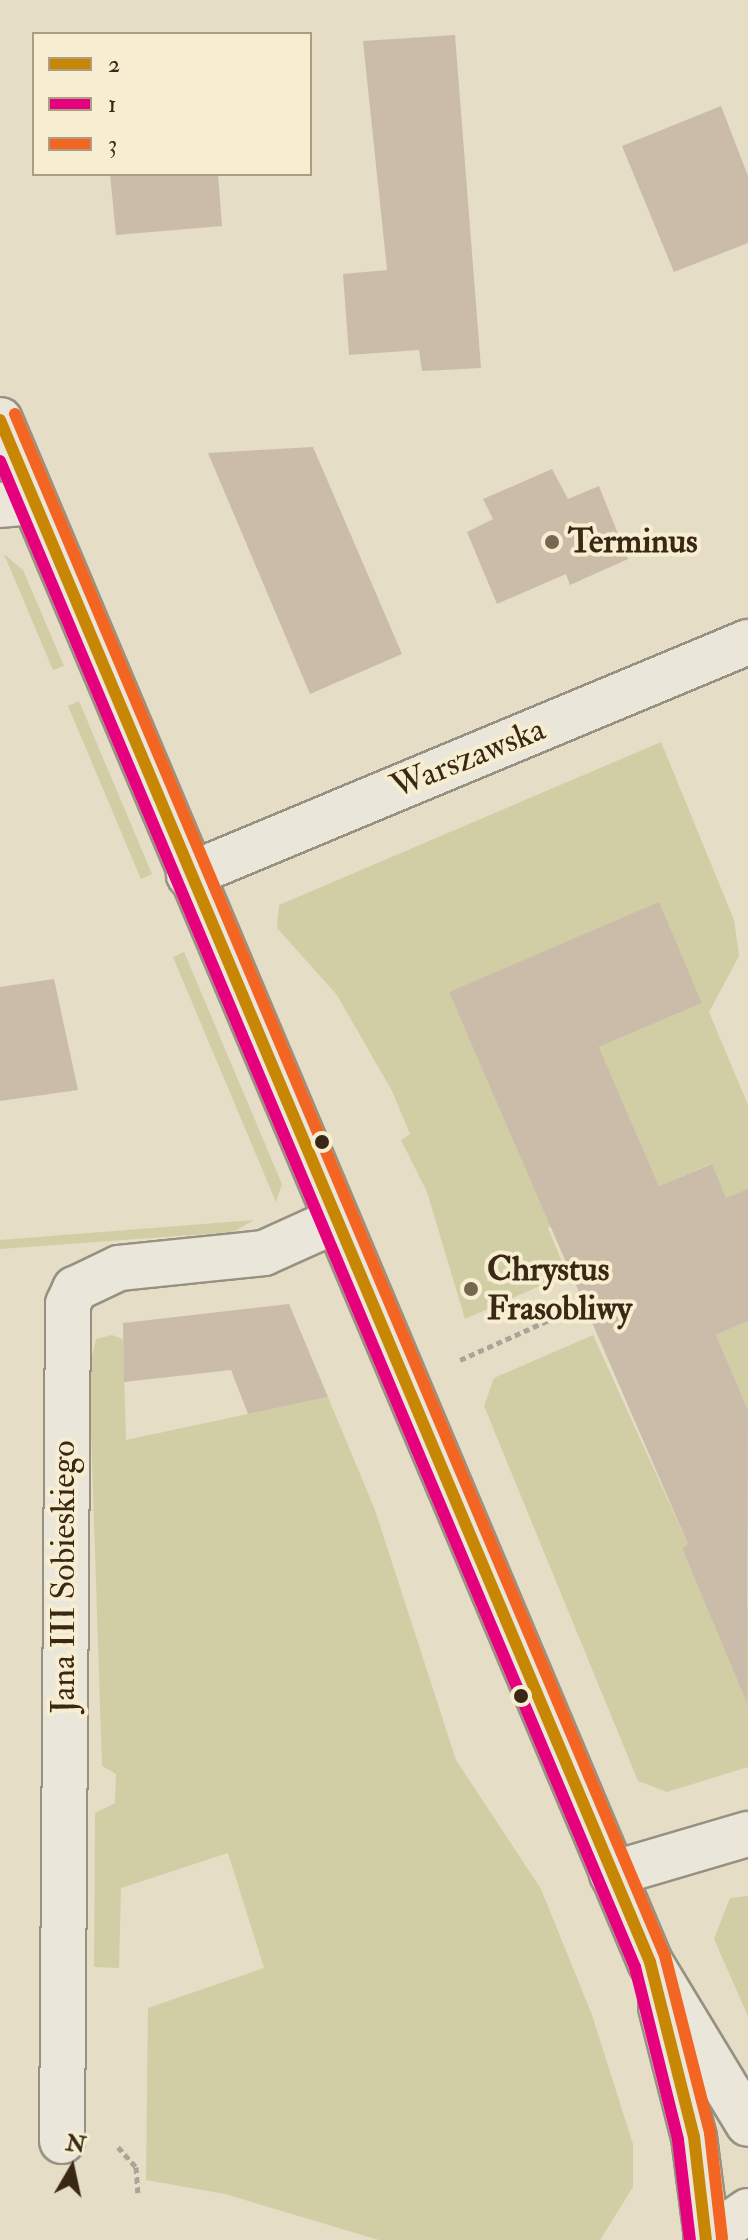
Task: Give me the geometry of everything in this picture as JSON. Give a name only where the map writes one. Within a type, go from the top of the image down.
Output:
[{"type":"street","points":[[0,420],[16,504],[189,875],[650,1962],[748,2124]]},
{"type":"street","name":"Warszawska","points":[[189,875],[748,642]]},
{"type":"street","name":"Jana III Sobieskiego","points":[[62,2141],[68,1304],[75,1289],[119,1268],[264,1253],[335,1221]]},
{"type":"street","points":[[612,1874],[748,1834]]},
{"type":"street","points":[[650,1962],[694,2137],[706,2239],[748,2211]]},
{"type":"path","points":[[460,1360],[580,1306]]},
{"type":"shaded area","points":[[4,554],[23,570],[64,666],[53,670]]},
{"type":"shaded area","points":[[79,701],[152,874],[141,879],[68,706]]},
{"type":"shaded area","points":[[661,742],[734,920],[739,956],[709,1012],[748,1105],[748,1206],[726,1198],[711,1164],[659,1186],[599,1047],[702,1003],[659,903],[449,992],[554,1225],[548,1228],[567,1274],[465,1319],[427,1192],[401,1140],[410,1134],[392,1091],[337,995],[277,928],[279,905]]},
{"type":"shaded area","points":[[184,952],[282,1184],[276,1202],[173,957]]},
{"type":"shaded area","points":[[254,1220],[233,1232],[0,1249],[0,1240]]},
{"type":"shaded area","points":[[748,1321],[748,1410],[716,1335]]},
{"type":"shaded area","points":[[112,1335],[123,1339],[126,1440],[328,1397],[375,1510],[456,1760],[541,1889],[592,2015],[633,2144],[633,2187],[600,2240],[379,2240],[225,2194],[146,2180],[148,2008],[264,1968],[228,1853],[121,1888],[119,1968],[94,1967],[95,1813],[115,1803],[116,1774],[102,1766],[89,1369],[96,1339]]},
{"type":"shaded area","points":[[593,1335],[688,1544],[682,1548],[714,1622],[748,1608],[748,1767],[667,1792],[638,1781],[484,1406],[494,1378]]},
{"type":"shaded area","points":[[748,1896],[748,2016],[714,1939],[730,1898]]},
{"type":"building","points":[[455,35],[481,368],[422,371],[419,350],[349,355],[343,274],[387,270],[363,41]]},
{"type":"building","points":[[721,106],[748,176],[748,243],[674,272],[622,146]]},
{"type":"building","points":[[110,176],[218,176],[222,226],[116,235]]},
{"type":"building","points":[[313,447],[402,654],[310,694],[208,453]]},
{"type":"building","points":[[552,469],[568,499],[599,486],[628,559],[570,585],[566,574],[497,604],[467,532],[493,519],[483,499]]},
{"type":"building","points":[[659,902],[702,1003],[599,1047],[659,1186],[712,1164],[726,1198],[748,1189],[748,1321],[716,1335],[748,1410],[747,1703],[682,1548],[688,1544],[449,992]]},
{"type":"building","points":[[54,979],[78,1090],[0,1101],[0,987]]},
{"type":"building","points":[[289,1304],[328,1397],[248,1414],[231,1370],[124,1382],[123,1323]]},
{"type":"transit line","name":"3","points":[[15,414],[665,1956],[710,2133],[722,2238]]},
{"type":"transit line","name":"2","points":[[0,420],[650,1962],[694,2137],[706,2240]]},
{"type":"transit line","name":"1","points":[[0,461],[635,1967],[678,2140],[690,2240]]},
{"type":"place","name":"Terminus","points":[[552,542]]},
{"type":"place","name":"Chrystus Frasobliwy","points":[[471,1289]]}]
